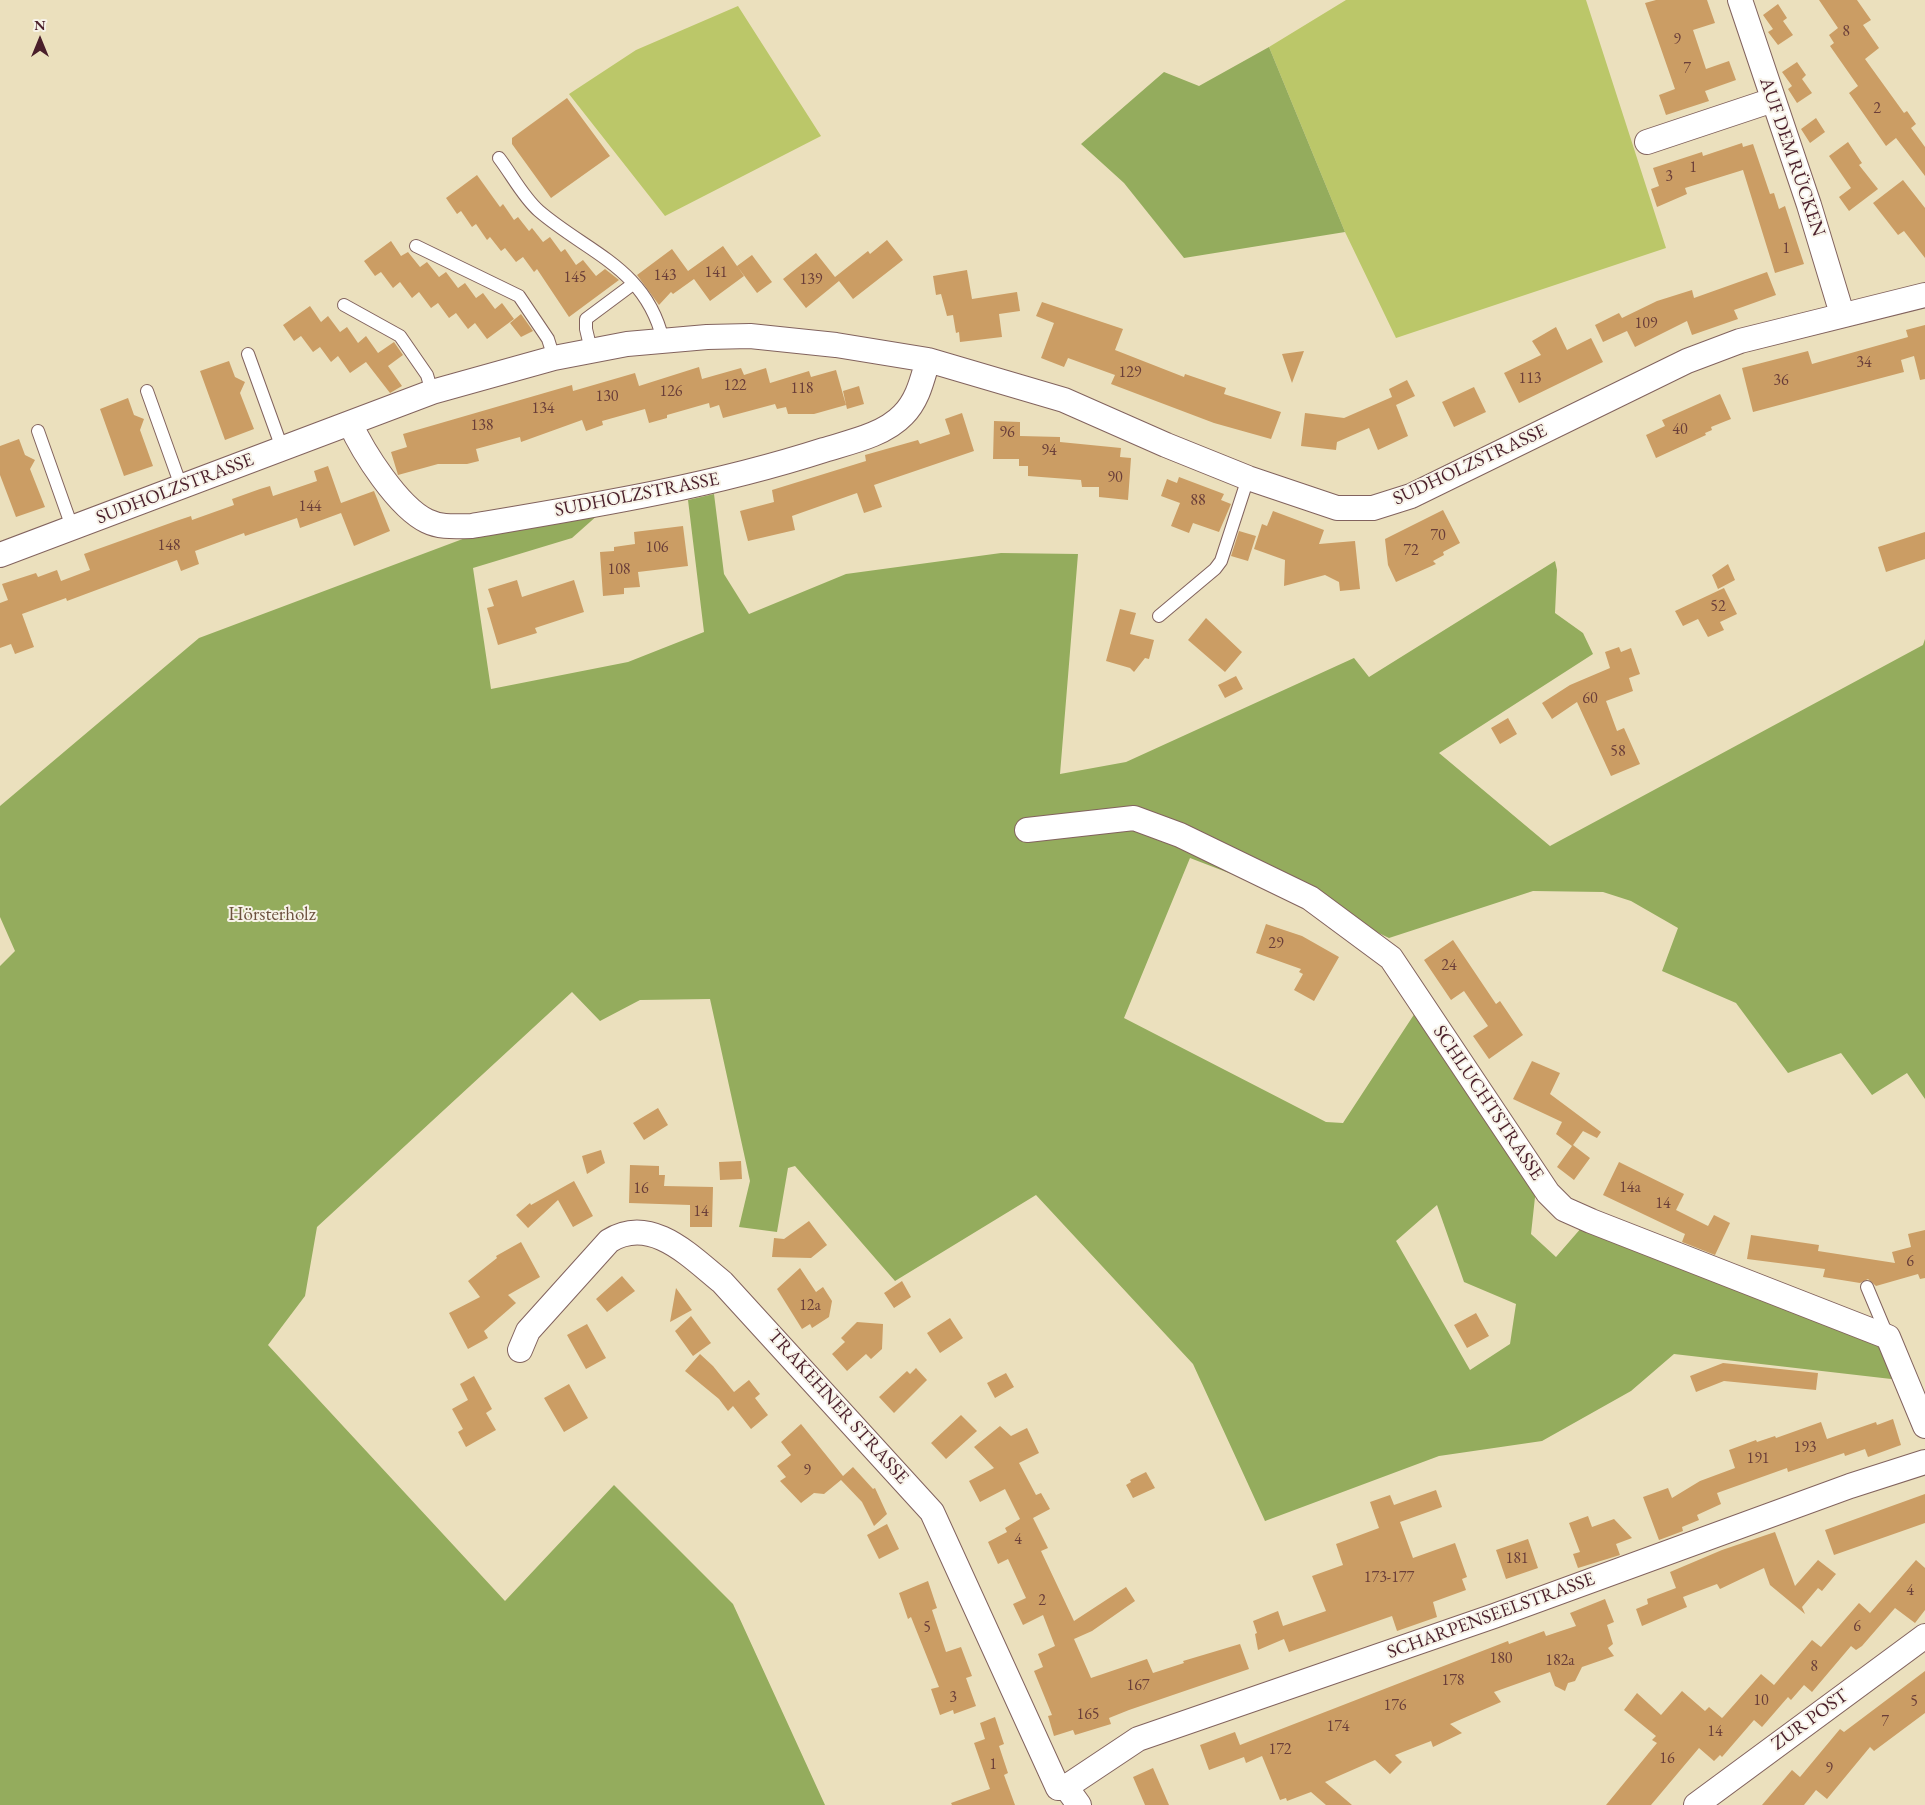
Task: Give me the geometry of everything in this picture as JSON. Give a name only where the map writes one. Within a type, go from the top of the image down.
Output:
[{"type":"street","name":"AUF DEM RÜCKEN","points":[[1740,0],[1809,205],[1842,314]]},
{"type":"street","points":[[1648,142],[1773,100]]},
{"type":"street","name":"SUDHOLZSTRASSE","points":[[0,555],[432,392],[554,358],[591,350],[663,340],[750,336],[836,344],[928,360],[1064,400],[1166,445],[1248,478],[1337,508],[1362,509],[1386,505],[1411,496],[1687,361],[1740,341],[1842,314],[1925,295]]},
{"type":"street","name":"SUDHOLZSTRASSE","points":[[350,422],[372,462],[406,505],[427,521],[446,527],[472,526],[621,501],[694,486],[760,469],[881,431],[902,416],[919,390],[928,360]]},
{"type":"street","name":"SCHLUCHTSTRASSE","points":[[1027,830],[1134,818],[1180,834],[1310,898],[1391,958],[1548,1193],[1564,1208],[1591,1221],[1888,1337]]},
{"type":"street","name":"TRAKEHNER STRASSE","points":[[520,1350],[528,1331],[609,1241],[617,1236],[636,1232],[658,1235],[688,1254],[722,1282],[932,1512],[1068,1793]]},
{"type":"street","points":[[1888,1337],[1925,1426]]},
{"type":"street","name":"SCHARPENSEELSTRASSE","points":[[1068,1793],[1138,1739],[1494,1616],[1850,1486],[1925,1462]]},
{"type":"street","name":"ZUR POST","points":[[1696,1805],[1925,1636]]},
{"type":"lane","points":[[499,158],[538,210],[622,269],[657,316],[663,340]]},
{"type":"lane","points":[[416,246],[519,296],[548,338],[554,358]]},
{"type":"lane","points":[[591,350],[586,329],[586,319],[633,284]]},
{"type":"lane","points":[[344,305],[400,336],[427,375],[432,392]]},
{"type":"lane","points":[[248,354],[282,448]]},
{"type":"lane","points":[[147,391],[181,486]]},
{"type":"lane","points":[[38,431],[72,527]]},
{"type":"lane","points":[[1159,616],[1215,569],[1221,561],[1248,478]]},
{"type":"lane","points":[[1867,1287],[1888,1337]]},
{"type":"green space","points":[[1346,0],[1586,0],[1666,248],[1396,338],[1345,232],[1269,47]]},
{"type":"green space","points":[[738,6],[821,136],[665,216],[569,94],[636,50]]},
{"type":"green space","points":[[1269,47],[1345,232],[1184,258],[1124,183],[1081,144],[1164,72],[1199,86]]},
{"type":"green space","name":"Hörsterholz","points":[[714,494],[724,574],[749,614],[846,574],[1001,553],[1078,554],[1060,774],[1126,762],[1354,658],[1369,677],[1555,561],[1557,570],[1555,613],[1583,633],[1593,654],[1439,753],[1550,846],[1923,645],[1925,639],[1925,1099],[1907,1073],[1872,1095],[1841,1053],[1788,1073],[1736,1003],[1662,971],[1678,928],[1631,901],[1603,892],[1533,891],[1389,938],[1356,922],[1190,858],[1124,1018],[1326,1122],[1343,1123],[1415,1013],[1536,1188],[1531,1234],[1556,1257],[1582,1227],[1876,1338],[1900,1380],[1674,1354],[1631,1391],[1542,1441],[1439,1456],[1265,1521],[1193,1364],[1036,1195],[895,1281],[795,1166],[788,1168],[777,1232],[739,1227],[750,1181],[710,999],[640,1000],[600,1021],[572,992],[317,1227],[305,1296],[268,1345],[505,1601],[614,1485],[733,1604],[825,1805],[0,1805],[0,966],[15,951],[0,917],[0,806],[199,638],[468,537],[599,514],[572,538],[473,568],[491,689],[628,662],[704,632],[688,500]],"holes":[[[1437,1205],[1464,1282],[1516,1304],[1510,1344],[1470,1370],[1396,1241]]]},
{"type":"building","points":[[1656,0],[1707,0],[1715,23],[1693,30],[1706,69],[1729,61],[1736,80],[1705,91],[1709,101],[1666,115],[1659,95],[1675,89],[1645,3]]},
{"type":"building","points":[[1819,0],[1857,0],[1871,20],[1863,25],[1879,48],[1865,59],[1904,113],[1907,111],[1916,124],[1911,128],[1925,147],[1925,176],[1896,138],[1886,146],[1849,93],[1858,86],[1830,46],[1834,43],[1829,35],[1838,28]]},
{"type":"building","points":[[1778,4],[1787,18],[1783,21],[1793,35],[1778,45],[1768,32],[1773,29],[1763,15]]},
{"type":"building","points":[[1797,62],[1806,75],[1802,79],[1812,93],[1797,103],[1788,89],[1792,86],[1782,72]]},
{"type":"building","points":[[567,98],[610,156],[551,198],[512,144],[512,138]]},
{"type":"building","points":[[1816,118],[1825,132],[1810,143],[1801,129]]},
{"type":"building","points":[[1848,142],[1862,163],[1859,165],[1878,189],[1849,211],[1839,197],[1851,188],[1829,156]]},
{"type":"building","points":[[1742,143],[1743,147],[1753,144],[1770,194],[1774,193],[1779,209],[1785,206],[1804,264],[1775,273],[1743,170],[1685,188],[1687,194],[1657,207],[1651,189],[1659,186],[1653,168],[1702,152],[1703,156]]},
{"type":"building","points":[[477,175],[500,207],[503,204],[514,220],[518,217],[529,231],[532,228],[543,242],[550,237],[561,252],[565,249],[576,265],[583,260],[596,276],[605,269],[619,280],[569,317],[537,269],[534,272],[523,257],[516,262],[505,248],[501,251],[490,237],[487,240],[476,224],[472,227],[461,211],[457,214],[446,198]]},
{"type":"building","points":[[1903,180],[1925,208],[1925,258],[1904,231],[1898,235],[1873,203]]},
{"type":"building","points":[[887,240],[903,260],[853,299],[839,281],[806,308],[783,279],[816,253],[835,277],[868,251],[870,254]]},
{"type":"building","points":[[391,241],[401,256],[408,252],[420,267],[427,262],[439,277],[446,272],[458,288],[465,283],[476,298],[483,293],[495,309],[502,303],[514,319],[487,339],[475,323],[468,329],[456,313],[449,318],[438,303],[431,308],[419,292],[412,298],[400,282],[393,288],[381,272],[375,276],[364,261]]},
{"type":"building","points":[[723,246],[744,276],[710,301],[694,279],[673,294],[671,292],[659,305],[637,275],[672,249],[688,271]]},
{"type":"building","points":[[752,255],[772,282],[757,293],[737,266]]},
{"type":"building","points":[[967,270],[972,299],[1017,292],[1020,311],[999,314],[1002,337],[960,342],[959,332],[956,333],[953,315],[947,316],[941,294],[936,295],[933,276]]},
{"type":"building","points":[[1767,272],[1776,295],[1734,310],[1738,319],[1692,335],[1687,321],[1635,347],[1627,331],[1603,342],[1595,325],[1619,313],[1622,318],[1657,301],[1692,290],[1694,298]]},
{"type":"building","points":[[1042,302],[1123,329],[1115,350],[1184,377],[1185,374],[1226,388],[1224,394],[1281,412],[1271,439],[1214,423],[1111,384],[1115,375],[1068,358],[1064,367],[1041,358],[1054,323],[1036,316]]},
{"type":"building","points":[[310,306],[321,322],[328,316],[340,332],[347,327],[358,343],[366,336],[378,353],[394,342],[403,355],[388,366],[402,386],[390,393],[366,362],[350,373],[338,356],[331,362],[320,347],[313,352],[301,336],[294,341],[283,325]]},
{"type":"building","points":[[521,314],[533,331],[521,337],[510,323]]},
{"type":"building","points":[[1925,325],[1925,379],[1920,380],[1914,356],[1901,360],[1904,372],[1753,412],[1742,368],[1808,351],[1812,364],[1908,337],[1906,330]]},
{"type":"building","points":[[1556,327],[1567,350],[1591,338],[1603,362],[1519,403],[1504,373],[1541,355],[1532,341]]},
{"type":"building","points":[[1304,351],[1292,383],[1282,354]]},
{"type":"building","points":[[229,361],[235,377],[245,382],[240,393],[254,429],[225,440],[200,371]]},
{"type":"building","points":[[699,367],[702,379],[741,368],[744,375],[766,368],[770,383],[809,371],[811,377],[836,370],[846,405],[814,414],[788,414],[786,407],[777,409],[775,404],[723,418],[719,405],[710,408],[709,403],[667,415],[667,418],[649,423],[645,409],[602,421],[603,425],[586,431],[582,420],[521,442],[520,437],[476,449],[479,461],[467,464],[438,464],[398,475],[391,452],[407,447],[403,434],[572,385],[573,391],[635,373],[639,386]]},
{"type":"building","points":[[1407,380],[1415,396],[1396,405],[1408,436],[1378,450],[1369,428],[1337,442],[1336,450],[1301,446],[1305,413],[1344,418],[1392,397],[1389,389]]},
{"type":"building","points":[[859,386],[864,404],[847,409],[843,391]]},
{"type":"building","points":[[1474,387],[1486,412],[1454,427],[1442,402]]},
{"type":"building","points":[[1720,394],[1731,419],[1711,427],[1712,430],[1705,433],[1706,435],[1656,458],[1646,435],[1665,426],[1662,420]]},
{"type":"building","points":[[128,398],[134,415],[144,419],[140,430],[153,466],[124,476],[100,409]]},
{"type":"building","points":[[962,413],[974,451],[874,485],[882,507],[864,513],[857,493],[792,516],[795,530],[748,541],[740,511],[774,502],[772,490],[866,461],[865,455],[918,440],[920,444],[950,434],[945,419]]},
{"type":"building","points":[[994,421],[1020,422],[1020,436],[1060,437],[1060,442],[1121,448],[1120,457],[1131,458],[1128,500],[1099,497],[1099,487],[1082,487],[1081,480],[1028,476],[1028,466],[1019,466],[1019,459],[993,459]]},
{"type":"building","points":[[19,439],[25,455],[35,460],[30,469],[45,507],[16,517],[0,475],[0,446]]},
{"type":"building","points":[[328,466],[341,503],[374,491],[390,531],[354,546],[341,513],[300,528],[297,518],[245,536],[244,533],[195,551],[199,564],[181,571],[177,560],[67,601],[66,598],[22,614],[34,647],[15,654],[11,644],[0,648],[0,603],[8,600],[2,584],[36,573],[38,577],[57,570],[61,581],[90,570],[84,554],[191,516],[192,520],[234,505],[232,499],[260,489],[270,486],[273,496],[317,481],[314,471]]},
{"type":"building","points":[[1179,477],[1224,494],[1221,500],[1231,504],[1219,532],[1193,523],[1189,533],[1171,526],[1180,503],[1161,496],[1167,479],[1177,483]]},
{"type":"building","points":[[1443,510],[1460,543],[1443,552],[1444,555],[1433,561],[1436,564],[1396,582],[1388,565],[1385,539]]},
{"type":"building","points":[[1273,511],[1324,530],[1319,544],[1355,541],[1360,589],[1340,591],[1339,582],[1325,575],[1284,586],[1285,560],[1254,549],[1262,524],[1267,526]]},
{"type":"building","points":[[683,526],[688,566],[638,572],[640,587],[624,588],[624,594],[603,596],[600,552],[614,551],[614,547],[635,544],[634,532]]},
{"type":"building","points":[[1239,531],[1256,536],[1248,561],[1231,556]]},
{"type":"building","points":[[1925,532],[1925,559],[1886,572],[1878,547]]},
{"type":"building","points":[[1728,564],[1735,580],[1718,589],[1712,575]]},
{"type":"building","points":[[517,580],[522,597],[574,580],[584,612],[535,628],[537,633],[498,645],[487,608],[494,606],[488,589]]},
{"type":"building","points":[[1724,588],[1737,614],[1720,622],[1724,630],[1708,637],[1698,619],[1683,626],[1675,611]]},
{"type":"building","points":[[1120,609],[1136,613],[1130,634],[1154,640],[1149,659],[1145,658],[1134,672],[1130,668],[1106,661]]},
{"type":"building","points":[[1206,618],[1242,652],[1225,672],[1188,640]]},
{"type":"building","points":[[1619,647],[1621,652],[1631,648],[1640,674],[1629,678],[1633,691],[1606,701],[1617,731],[1624,728],[1640,764],[1611,776],[1577,702],[1552,719],[1542,703],[1570,685],[1610,668],[1605,652]]},
{"type":"building","points":[[1236,676],[1243,689],[1225,698],[1218,685]]},
{"type":"building","points":[[1508,718],[1517,734],[1500,744],[1491,728]]},
{"type":"building","points":[[1266,924],[1302,936],[1339,957],[1314,1001],[1294,990],[1303,974],[1299,972],[1301,969],[1256,953]]},
{"type":"building","points":[[1453,940],[1496,1004],[1500,1001],[1523,1035],[1489,1059],[1473,1036],[1488,1026],[1464,991],[1451,1000],[1424,960]]},
{"type":"building","points":[[1532,1061],[1560,1073],[1550,1094],[1601,1132],[1597,1138],[1583,1131],[1573,1145],[1590,1158],[1574,1180],[1557,1167],[1572,1146],[1556,1134],[1562,1122],[1513,1099]]},
{"type":"building","points":[[658,1108],[668,1125],[644,1140],[633,1123]]},
{"type":"building","points":[[601,1150],[605,1163],[587,1174],[582,1156]]},
{"type":"building","points":[[741,1161],[742,1179],[720,1180],[719,1162]]},
{"type":"building","points":[[1619,1162],[1684,1194],[1676,1210],[1708,1226],[1714,1215],[1730,1223],[1715,1255],[1682,1242],[1685,1234],[1603,1195]]},
{"type":"building","points":[[630,1165],[659,1166],[659,1175],[665,1175],[664,1186],[713,1187],[712,1227],[690,1227],[690,1205],[629,1203]]},
{"type":"building","points":[[574,1181],[593,1216],[573,1227],[558,1200],[528,1228],[516,1215],[530,1203],[531,1205]]},
{"type":"building","points":[[809,1221],[827,1245],[811,1258],[772,1257],[774,1238],[784,1239]]},
{"type":"building","points":[[1925,1230],[1925,1278],[1920,1279],[1918,1274],[1876,1286],[1868,1279],[1860,1283],[1823,1277],[1825,1269],[1747,1259],[1751,1235],[1819,1245],[1818,1251],[1895,1263],[1892,1252],[1911,1247],[1908,1234]]},
{"type":"building","points":[[521,1242],[540,1277],[508,1295],[516,1303],[484,1331],[488,1338],[468,1349],[449,1313],[480,1297],[468,1281],[497,1258],[496,1256]]},
{"type":"building","points":[[800,1268],[816,1292],[823,1287],[832,1301],[829,1317],[812,1328],[810,1324],[802,1329],[777,1289]]},
{"type":"building","points":[[622,1276],[635,1291],[607,1312],[596,1299]]},
{"type":"building","points":[[902,1281],[911,1297],[894,1308],[884,1293]]},
{"type":"building","points":[[676,1288],[692,1310],[670,1322]]},
{"type":"building","points":[[1476,1313],[1489,1336],[1467,1348],[1454,1325]]},
{"type":"building","points":[[691,1316],[711,1343],[693,1356],[675,1331]]},
{"type":"building","points":[[950,1318],[963,1338],[940,1353],[927,1333]]},
{"type":"building","points":[[857,1322],[883,1324],[882,1349],[871,1359],[866,1354],[847,1371],[832,1354],[845,1342],[841,1338]]},
{"type":"building","points":[[587,1324],[606,1358],[586,1369],[567,1335]]},
{"type":"building","points":[[700,1354],[713,1366],[734,1392],[749,1380],[760,1394],[755,1398],[768,1415],[751,1429],[733,1406],[728,1411],[719,1399],[685,1371]]},
{"type":"building","points":[[1723,1363],[1818,1373],[1816,1390],[1724,1381],[1696,1392],[1690,1376]]},
{"type":"building","points":[[916,1368],[927,1380],[894,1413],[879,1397],[907,1371],[910,1374]]},
{"type":"building","points":[[1006,1373],[1014,1387],[995,1398],[987,1383]]},
{"type":"building","points":[[474,1376],[492,1409],[486,1413],[496,1430],[466,1447],[458,1432],[463,1429],[452,1409],[468,1400],[460,1384]]},
{"type":"building","points":[[569,1384],[588,1418],[564,1432],[544,1398]]},
{"type":"building","points":[[961,1415],[977,1431],[946,1459],[931,1443]]},
{"type":"building","points":[[1893,1419],[1901,1445],[1868,1457],[1865,1449],[1845,1456],[1844,1453],[1788,1472],[1787,1468],[1717,1493],[1721,1504],[1697,1515],[1699,1520],[1682,1527],[1683,1531],[1659,1540],[1643,1497],[1668,1488],[1672,1498],[1700,1481],[1735,1468],[1729,1450],[1756,1440],[1757,1442],[1775,1436],[1776,1438],[1821,1422],[1827,1439],[1876,1422],[1877,1425]]},
{"type":"building","points":[[801,1424],[843,1476],[853,1467],[873,1489],[875,1488],[887,1514],[874,1526],[862,1502],[841,1480],[824,1494],[814,1493],[801,1503],[780,1481],[786,1477],[777,1466],[791,1455],[781,1442]]},
{"type":"building","points":[[1000,1426],[1011,1436],[1027,1428],[1039,1453],[1019,1463],[1036,1495],[1041,1493],[1050,1509],[1033,1518],[1048,1548],[1041,1551],[1074,1621],[1126,1587],[1135,1601],[1092,1631],[1074,1639],[1091,1678],[1147,1659],[1153,1673],[1184,1663],[1183,1661],[1240,1644],[1249,1669],[1129,1710],[1109,1718],[1111,1724],[1075,1735],[1073,1730],[1054,1736],[1048,1716],[1052,1715],[1034,1671],[1043,1667],[1038,1654],[1055,1646],[1043,1615],[1023,1625],[1013,1604],[1026,1598],[1008,1559],[998,1564],[988,1542],[1007,1532],[1005,1528],[1020,1519],[1005,1489],[980,1502],[969,1481],[994,1468],[974,1447]]},
{"type":"building","points":[[1146,1472],[1155,1488],[1133,1498],[1126,1485],[1131,1482],[1130,1480]]},
{"type":"building","points":[[1436,1490],[1442,1507],[1400,1522],[1413,1558],[1455,1543],[1467,1577],[1462,1579],[1466,1590],[1433,1602],[1437,1617],[1397,1631],[1392,1616],[1289,1652],[1284,1639],[1258,1650],[1255,1634],[1257,1633],[1253,1621],[1278,1611],[1283,1626],[1326,1611],[1312,1576],[1343,1565],[1336,1544],[1379,1528],[1370,1502],[1390,1495],[1394,1505]]},
{"type":"building","points":[[1925,1494],[1925,1523],[1834,1555],[1825,1530]]},
{"type":"building","points":[[1588,1516],[1592,1527],[1614,1519],[1632,1538],[1616,1544],[1620,1555],[1578,1568],[1573,1554],[1580,1552],[1569,1523]]},
{"type":"building","points":[[887,1524],[899,1549],[879,1559],[867,1535]]},
{"type":"building","points":[[1775,1532],[1795,1586],[1818,1560],[1836,1574],[1822,1591],[1818,1588],[1802,1607],[1805,1614],[1770,1585],[1764,1568],[1720,1589],[1717,1584],[1683,1597],[1687,1607],[1642,1626],[1636,1609],[1648,1604],[1647,1599],[1676,1588],[1670,1572],[1722,1550]]},
{"type":"building","points":[[1528,1539],[1538,1568],[1506,1579],[1496,1550]]},
{"type":"building","points":[[1916,1560],[1925,1568],[1925,1610],[1915,1623],[1895,1608],[1862,1646],[1856,1650],[1851,1646],[1812,1692],[1804,1685],[1791,1700],[1788,1697],[1762,1727],[1754,1720],[1722,1757],[1720,1755],[1714,1761],[1699,1748],[1651,1805],[1606,1805],[1657,1743],[1652,1740],[1656,1736],[1624,1710],[1637,1693],[1661,1715],[1682,1691],[1705,1711],[1709,1707],[1722,1718],[1761,1674],[1774,1685],[1812,1640],[1821,1647],[1859,1603],[1870,1613]]},
{"type":"building","points":[[928,1581],[937,1608],[932,1610],[946,1652],[961,1647],[972,1676],[966,1678],[976,1706],[954,1714],[953,1710],[940,1715],[931,1689],[939,1687],[911,1617],[908,1619],[899,1593]]},
{"type":"building","points":[[1605,1599],[1614,1622],[1607,1625],[1613,1644],[1608,1648],[1614,1656],[1582,1667],[1575,1681],[1568,1683],[1565,1691],[1555,1686],[1550,1672],[1494,1692],[1501,1702],[1450,1724],[1462,1733],[1433,1747],[1431,1741],[1395,1755],[1402,1762],[1390,1774],[1375,1760],[1325,1782],[1352,1805],[1326,1805],[1311,1792],[1287,1801],[1286,1798],[1280,1800],[1262,1756],[1246,1763],[1244,1757],[1209,1770],[1200,1745],[1235,1732],[1240,1745],[1508,1641],[1509,1644],[1544,1631],[1546,1636],[1576,1626],[1570,1613]]},
{"type":"building","points":[[1925,1671],[1925,1713],[1874,1751],[1870,1747],[1827,1799],[1816,1790],[1804,1805],[1762,1805],[1792,1770],[1800,1777],[1840,1729],[1844,1732]]},
{"type":"building","points":[[995,1717],[1004,1744],[999,1746],[1008,1773],[1004,1775],[1015,1805],[952,1805],[951,1803],[990,1789],[974,1743],[985,1739],[980,1723]]},
{"type":"building","points":[[1153,1768],[1169,1805],[1145,1805],[1133,1777]]}]
